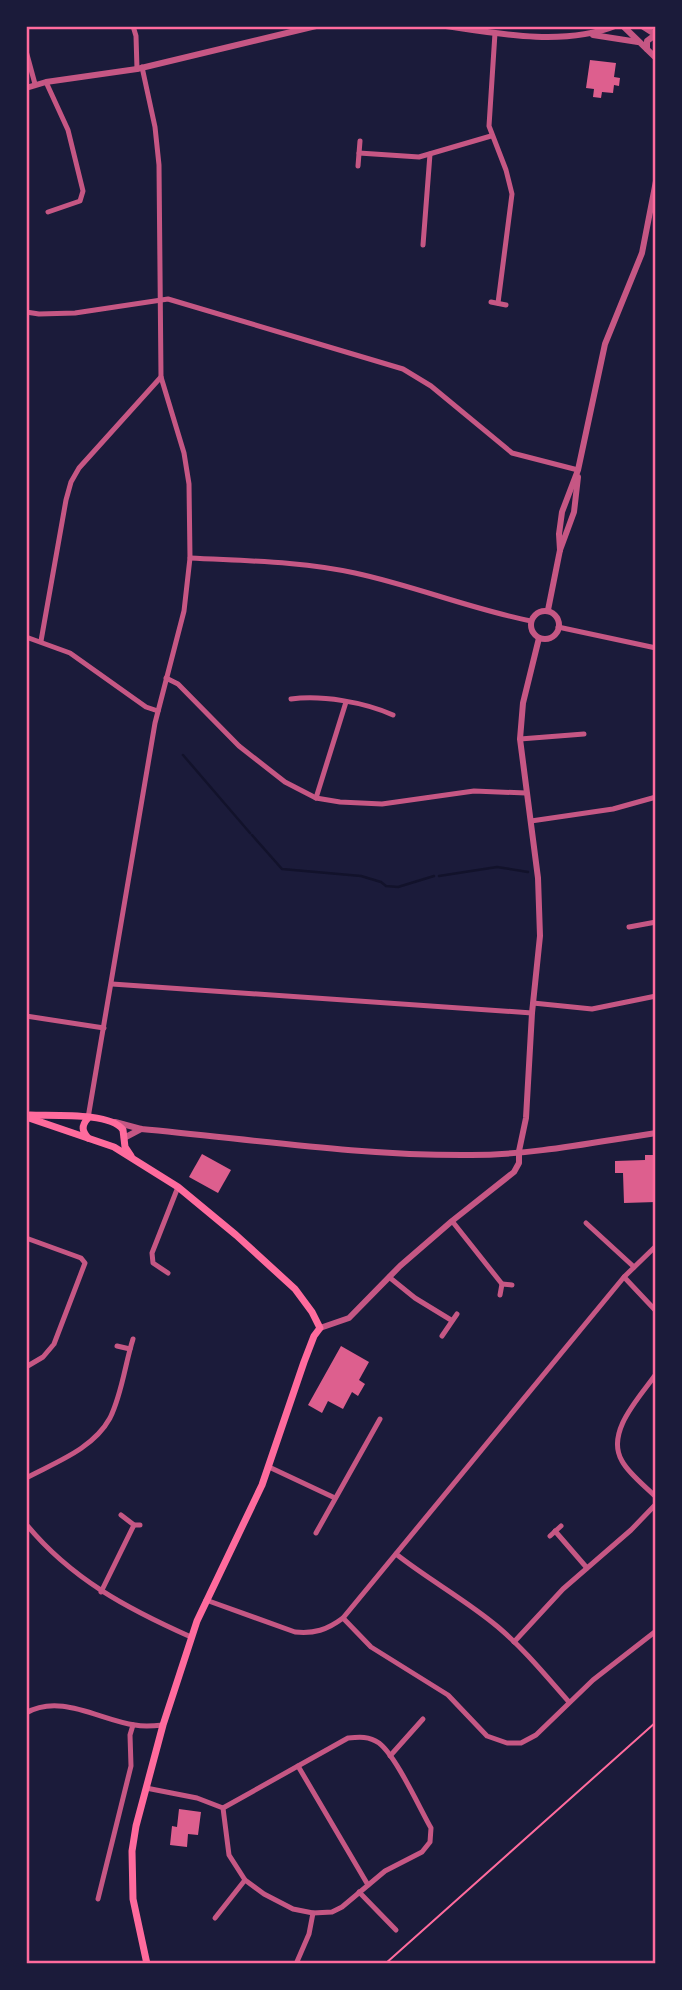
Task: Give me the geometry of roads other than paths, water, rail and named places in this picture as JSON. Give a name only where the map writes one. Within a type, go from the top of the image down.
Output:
[{"type":"main road","points":[[26,1116],[99,1118],[113,1121],[120,1125],[132,1158]]},
{"type":"main road","points":[[26,1116],[114,1147],[178,1186],[295,1289],[320,1328],[304,1362],[269,1467],[191,1637],[163,1725],[136,1826],[132,1863],[134,1899],[147,1964]]},
{"type":"main road","points":[[88,1118],[83,1126],[83,1133],[88,1139]]},
{"type":"main road","points":[[114,1147],[124,1139]]},
{"type":"street","points":[[88,1118],[158,711],[184,611],[190,558],[189,484],[184,453],[161,377],[159,165],[155,127],[133,26]]},
{"type":"street","points":[[26,88],[46,82],[140,68],[316,26]]},
{"type":"street","points":[[446,26],[529,36],[588,34],[638,42]]},
{"type":"street","points":[[588,34],[615,26]]},
{"type":"street","points":[[623,26],[655,59]]},
{"type":"street","points":[[642,26],[655,35],[647,41],[646,48]]},
{"type":"street","points":[[495,33],[488,116],[491,136],[506,170],[512,194],[494,302],[506,304]]},
{"type":"street","points":[[26,51],[35,84]]},
{"type":"street","points":[[46,82],[68,130],[83,191],[76,204],[48,212]]},
{"type":"street","points":[[359,153],[412,157],[491,136]]},
{"type":"street","points":[[358,166],[360,141]]},
{"type":"street","points":[[424,245],[430,154]]},
{"type":"street","points":[[548,610],[560,550],[562,512],[578,470],[605,344],[642,253],[656,181]]},
{"type":"street","points":[[26,312],[75,313],[168,299],[402,369],[431,386],[512,453],[578,470]]},
{"type":"street","points":[[41,642],[71,482],[79,468],[161,377]]},
{"type":"street","points":[[190,558],[325,567],[384,580],[471,607],[531,621]]},
{"type":"street","points":[[548,610],[558,620],[558,627],[552,637],[539,638],[532,631],[531,621],[537,613],[548,610]]},
{"type":"street","points":[[558,627],[656,648]]},
{"type":"street","points":[[26,637],[70,653],[146,707],[158,711]]},
{"type":"street","points":[[320,1328],[349,1318],[389,1277],[452,1220],[514,1172],[519,1163],[526,1118],[540,913],[520,739],[523,704],[539,638]]},
{"type":"street","points":[[166,678],[178,684],[239,746],[285,782],[316,798],[382,804],[474,791],[526,793]]},
{"type":"street","points":[[291,699],[303,697],[346,702],[393,715]]},
{"type":"street","points":[[316,798],[346,702]]},
{"type":"street","points":[[520,739],[584,734]]},
{"type":"street","points":[[531,821],[613,809],[656,797]]},
{"type":"street","points":[[629,927],[656,922]]},
{"type":"street","points":[[112,984],[532,1013]]},
{"type":"street","points":[[533,1003],[592,1009],[656,996]]},
{"type":"street","points":[[26,1016],[104,1028]]},
{"type":"street","points":[[91,1107],[99,1118]]},
{"type":"street","points":[[113,1121],[141,1129],[412,1154],[471,1155],[519,1151],[656,1133]]},
{"type":"street","points":[[124,1139],[141,1129]]},
{"type":"street","points":[[168,1273],[153,1263],[152,1253],[178,1186]]},
{"type":"street","points":[[452,1220],[502,1284],[512,1285]]},
{"type":"street","points":[[586,1223],[634,1267]]},
{"type":"street","points":[[26,1238],[81,1258],[85,1263],[54,1344],[47,1354],[26,1367]]},
{"type":"street","points":[[206,1600],[295,1632],[326,1629],[343,1618],[624,1277],[656,1246]]},
{"type":"street","points":[[389,1277],[415,1298],[451,1320]]},
{"type":"street","points":[[624,1277],[656,1311]]},
{"type":"street","points":[[500,1295],[502,1284]]},
{"type":"street","points":[[442,1336],[457,1314]]},
{"type":"street","points":[[26,1478],[76,1452],[99,1433],[113,1410],[133,1339]]},
{"type":"street","points":[[117,1346],[130,1349]]},
{"type":"street","points":[[656,1374],[620,1428],[617,1449],[622,1462],[656,1497]]},
{"type":"street","points":[[316,1533],[380,1419]]},
{"type":"street","points":[[269,1467],[335,1498]]},
{"type":"street","points":[[514,1642],[563,1588],[631,1530],[656,1504]]},
{"type":"street","points":[[101,1592],[137,1525],[121,1515]]},
{"type":"street","points":[[26,1524],[55,1557],[101,1592],[191,1637]]},
{"type":"street","points":[[561,1526],[552,1534],[587,1568]]},
{"type":"street","points":[[396,1553],[425,1577],[482,1614],[514,1642],[569,1702]]},
{"type":"street","points":[[343,1618],[371,1647],[448,1695],[493,1739],[508,1743],[528,1740],[542,1730],[593,1680],[656,1632]]},
{"type":"street","points":[[26,1713],[39,1707],[57,1705],[132,1725],[163,1725]]},
{"type":"street","points":[[390,1756],[422,1719]]},
{"type":"street","points":[[98,1899],[131,1766],[132,1725]]},
{"type":"street","points":[[362,1736],[380,1744],[390,1756],[430,1828],[430,1842],[422,1852],[385,1871],[332,1912],[313,1913],[293,1909],[264,1894],[245,1880],[229,1855],[223,1808],[348,1738],[362,1736]]},
{"type":"street","points":[[298,1766],[368,1885]]},
{"type":"street","points":[[146,1788],[197,1798],[223,1808]]},
{"type":"street","points":[[215,1919],[245,1880]]},
{"type":"street","points":[[359,1892],[396,1930]]},
{"type":"street","points":[[296,1964],[309,1934],[313,1913]]},
{"type":"waterway","points":[[183,755],[250,833]]},
{"type":"waterway","points":[[252,835],[282,869],[361,876],[386,886],[398,887],[434,876]]},
{"type":"waterway","points":[[439,876],[497,867],[528,872]]}]
